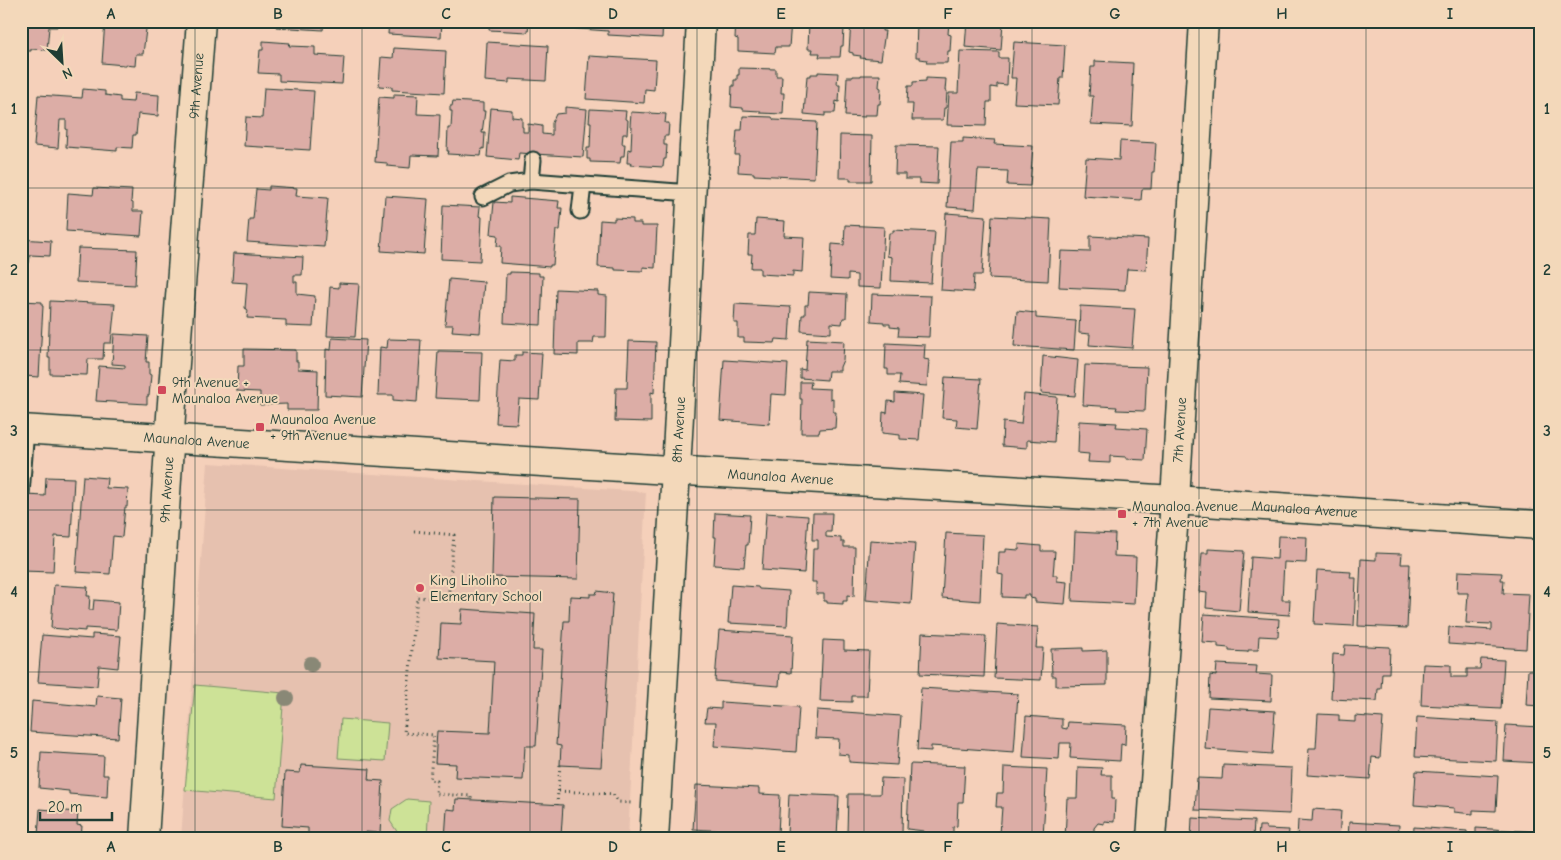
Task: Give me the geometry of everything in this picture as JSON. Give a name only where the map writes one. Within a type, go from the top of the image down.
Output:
[{"type":"street","name":"9th Avenue","points":[[144,839],[169,438],[201,21]]},
{"type":"street","name":"8th Avenue","points":[[654,839],[701,21]]},
{"type":"street","name":"7th Avenue","points":[[1152,839],[1204,21]]},
{"type":"street","name":"Maunaloa Avenue","points":[[24,429],[1175,500],[1540,525]]},
{"type":"lane","points":[[531,181],[533,160]]},
{"type":"lane","points":[[483,198],[509,184],[531,181],[691,193]]},
{"type":"lane","points":[[580,211],[583,185]]},
{"type":"lane","points":[[21,494],[24,429]]},
{"type":"path","points":[[414,531],[454,535],[448,600],[417,597],[404,732],[434,735],[430,780],[437,781],[436,794],[471,796],[471,800]]},
{"type":"path","points":[[557,805],[560,764]]},
{"type":"path","points":[[558,791],[613,794],[618,802],[635,804]]},
{"type":"shaded area","name":"King Liholiho Elementary School","points":[[208,463],[646,492],[628,839],[181,839]]},
{"type":"green space","points":[[195,685],[284,693],[276,798],[185,790]]},
{"type":"green space","points":[[341,719],[388,723],[385,761],[338,758]]},
{"type":"green space","points":[[407,799],[429,801],[427,838],[400,836],[390,821],[392,809]]},
{"type":"building","points":[[21,21],[57,21],[57,27],[49,27],[47,50],[31,49],[31,51],[21,51]]},
{"type":"building","points":[[105,21],[147,21],[143,54],[136,54],[135,66],[102,63]]},
{"type":"building","points":[[269,21],[324,21],[323,30],[276,27],[277,23],[269,23]]},
{"type":"building","points":[[389,21],[442,21],[441,37],[388,34]]},
{"type":"building","points":[[490,21],[529,21],[528,32],[489,30]]},
{"type":"building","points":[[530,21],[663,21],[662,38],[608,35],[608,31],[567,28],[567,24]]},
{"type":"building","points":[[736,21],[791,21],[789,47],[776,47],[775,53],[738,51],[738,39],[735,38]]},
{"type":"building","points":[[809,21],[842,21],[841,27],[844,28],[843,46],[841,46],[840,57],[819,57],[820,53],[812,53],[813,49],[808,49]]},
{"type":"building","points":[[851,21],[883,21],[882,31],[885,31],[881,60],[860,58],[861,56],[853,55],[853,53],[849,52]]},
{"type":"building","points":[[917,21],[949,22],[948,34],[951,35],[947,63],[926,63],[927,60],[916,57]]},
{"type":"building","points":[[967,21],[1003,22],[1001,50],[965,47]]},
{"type":"building","points":[[1087,21],[1155,21],[1155,25]]},
{"type":"building","points":[[263,41],[290,43],[289,46],[315,47],[315,55],[344,57],[342,84],[279,81],[279,74],[258,73],[260,50],[263,50]]},
{"type":"building","points":[[487,42],[548,46],[546,81],[509,79],[509,83],[485,81]]},
{"type":"building","points":[[1014,42],[1065,45],[1063,78],[1060,78],[1058,105],[1014,103],[1016,78],[1011,78]]},
{"type":"building","points":[[394,48],[446,51],[444,93],[392,90],[392,87],[379,86],[381,57],[393,58]]},
{"type":"building","points":[[960,51],[999,52],[999,58],[1008,58],[1007,85],[997,84],[997,88],[991,87],[991,102],[987,102],[986,126],[947,125],[949,93],[958,93]]},
{"type":"building","points":[[589,56],[656,60],[654,90],[645,89],[644,103],[586,99]]},
{"type":"building","points":[[1095,61],[1133,63],[1132,126],[1091,124],[1093,96],[1089,96],[1091,67],[1095,67]]},
{"type":"building","points":[[739,68],[776,69],[776,76],[782,76],[781,93],[784,93],[783,114],[760,113],[760,111],[731,107],[732,86],[734,86],[734,80],[737,80],[737,75],[739,75]]},
{"type":"building","points":[[818,72],[838,73],[837,84],[840,84],[839,102],[836,101],[835,113],[825,113],[825,116],[804,114],[807,76],[818,74]]},
{"type":"building","points":[[880,75],[880,104],[878,104],[877,115],[865,115],[865,117],[845,116],[847,77]]},
{"type":"building","points":[[926,78],[946,79],[946,108],[944,108],[943,120],[912,120],[913,104],[907,104],[908,86],[913,86],[913,82],[926,81]]},
{"type":"building","points":[[264,88],[314,91],[310,150],[244,146],[246,117],[262,118]]},
{"type":"building","points":[[83,89],[105,91],[105,95],[120,97],[120,101],[133,102],[134,93],[159,95],[158,116],[138,114],[136,135],[133,135],[132,148],[117,147],[117,151],[66,147],[66,120],[60,120],[58,148],[34,146],[38,95],[82,98]]},
{"type":"building","points":[[21,93],[28,93],[25,131],[21,131]]},
{"type":"building","points":[[394,94],[418,95],[417,114],[440,115],[438,156],[411,155],[410,168],[387,166],[387,163],[375,162],[379,97],[394,98]]},
{"type":"building","points":[[453,101],[483,103],[483,111],[485,111],[482,133],[485,133],[484,149],[482,148],[481,156],[448,154],[448,128],[451,128],[452,111],[450,111],[450,106],[452,106]]},
{"type":"building","points":[[565,107],[587,109],[583,157],[519,153],[518,160],[487,157],[491,108],[512,110],[512,117],[522,118],[523,132],[528,132],[528,124],[542,126],[542,134],[552,135],[552,123],[556,114],[565,113]]},
{"type":"building","points":[[590,109],[626,111],[625,119],[628,120],[627,134],[623,134],[622,144],[625,144],[624,156],[621,156],[620,163],[590,162],[590,159],[587,159],[587,148],[590,148]]},
{"type":"building","points":[[631,112],[666,114],[665,123],[669,123],[668,136],[664,136],[664,145],[667,145],[666,159],[664,159],[663,167],[630,165],[631,163],[627,163],[628,149],[631,150]]},
{"type":"building","points":[[743,116],[817,122],[814,178],[754,175],[754,173],[738,172],[739,155],[735,155],[737,130],[742,130]]},
{"type":"building","points":[[840,135],[872,136],[871,181],[850,181],[850,178],[839,178]]},
{"type":"building","points":[[963,138],[995,140],[994,144],[1033,146],[1030,186],[1007,185],[1008,171],[978,170],[975,209],[947,207],[951,142],[963,142]]},
{"type":"building","points":[[1120,141],[1156,143],[1151,189],[1142,189],[1141,200],[1083,196],[1086,158],[1119,160]]},
{"type":"building","points":[[896,145],[939,146],[937,184],[919,183],[919,179],[905,179],[905,174],[895,174]]},
{"type":"building","points":[[269,186],[297,188],[296,196],[328,198],[324,247],[247,242],[249,219],[253,219],[256,189],[269,190]]},
{"type":"building","points":[[94,188],[132,190],[131,202],[133,203],[133,211],[143,211],[141,236],[66,231],[68,193],[93,195]]},
{"type":"building","points":[[385,196],[428,199],[424,254],[381,251]]},
{"type":"building","points":[[510,197],[559,201],[558,208],[562,208],[560,230],[556,230],[553,265],[550,265],[550,267],[500,263],[501,246],[497,246],[498,235],[491,234],[494,202],[510,203]]},
{"type":"building","points":[[21,199],[29,199],[27,226],[21,226]]},
{"type":"building","points":[[443,205],[480,207],[479,216],[482,217],[480,261],[441,259]]},
{"type":"building","points":[[946,213],[986,216],[982,275],[974,275],[973,292],[941,290]]},
{"type":"building","points":[[992,216],[1051,219],[1048,281],[989,278]]},
{"type":"building","points":[[614,218],[633,219],[633,223],[641,223],[641,226],[657,226],[655,268],[643,267],[643,271],[598,267],[600,220],[614,221]]},
{"type":"building","points":[[756,219],[785,221],[784,236],[804,237],[802,272],[793,271],[793,276],[760,274],[760,268],[751,268],[752,254],[748,254],[749,235],[755,235]]},
{"type":"building","points":[[845,225],[884,227],[881,288],[857,287],[857,275],[848,274],[848,280],[830,279],[832,244],[844,245]]},
{"type":"building","points":[[893,230],[935,232],[931,283],[891,281],[892,257],[887,256],[889,233],[893,233]]},
{"type":"building","points":[[1090,236],[1148,239],[1146,270],[1127,269],[1125,290],[1059,287],[1061,251],[1090,252]]},
{"type":"building","points":[[21,239],[51,241],[50,256],[30,255],[29,263],[21,262]]},
{"type":"building","points":[[78,248],[137,250],[135,285],[76,282]]},
{"type":"building","points":[[234,253],[303,257],[302,275],[294,275],[294,282],[297,282],[297,294],[315,296],[313,327],[286,326],[286,320],[247,318],[248,310],[245,308],[247,283],[232,282]]},
{"type":"building","points":[[510,272],[539,273],[539,276],[543,276],[541,325],[504,323],[506,274],[510,274]]},
{"type":"building","points":[[449,279],[484,282],[480,333],[452,331],[453,325],[445,325]]},
{"type":"building","points":[[339,283],[359,284],[355,337],[327,336],[330,287],[339,288]]},
{"type":"building","points":[[556,289],[598,291],[598,295],[607,296],[606,337],[594,337],[593,343],[578,343],[578,355],[554,354]]},
{"type":"building","points":[[809,292],[847,294],[846,318],[843,318],[842,324],[831,323],[831,333],[801,331],[802,315],[805,315],[805,305],[808,305]]},
{"type":"building","points":[[872,294],[931,296],[929,337],[898,336],[899,328],[890,327],[890,324],[884,324],[884,322],[871,321]]},
{"type":"building","points":[[21,301],[42,302],[43,306],[39,377],[24,376],[23,399],[21,399]]},
{"type":"building","points":[[50,301],[115,304],[111,343],[104,343],[103,359],[88,359],[87,375],[50,374],[50,358],[48,358]]},
{"type":"building","points":[[735,304],[791,307],[789,340],[776,339],[775,343],[744,342],[744,338],[738,338],[738,323],[734,323]]},
{"type":"building","points":[[1080,306],[1135,309],[1132,348],[1089,345],[1090,334],[1079,333]]},
{"type":"building","points":[[1017,311],[1036,313],[1036,318],[1076,321],[1074,350],[1014,346]]},
{"type":"building","points":[[114,334],[148,336],[146,362],[149,362],[149,374],[151,375],[147,404],[96,401],[99,366],[125,368],[125,365],[112,364]]},
{"type":"building","points":[[332,338],[366,340],[362,397],[325,395],[326,349],[331,350]]},
{"type":"building","points":[[388,339],[421,340],[417,402],[393,400],[393,395],[378,395],[380,347],[387,348]]},
{"type":"building","points":[[807,339],[844,341],[843,360],[840,371],[828,371],[827,380],[800,378],[800,369],[805,370]]},
{"type":"building","points":[[629,341],[656,342],[654,393],[651,392],[651,422],[615,421],[616,388],[627,388]]},
{"type":"building","points":[[886,343],[925,345],[924,359],[929,360],[927,386],[899,384],[900,375],[888,375],[888,369],[885,369]]},
{"type":"building","points":[[244,349],[296,350],[298,369],[318,370],[317,410],[287,410],[287,404],[260,405],[260,392],[237,391],[238,366],[244,366]]},
{"type":"building","points":[[438,351],[482,352],[480,400],[435,398]]},
{"type":"building","points":[[522,352],[542,353],[539,400],[519,399],[517,424],[496,423],[500,360],[515,361],[515,355],[522,355]]},
{"type":"building","points":[[1043,356],[1078,360],[1075,396],[1041,393]]},
{"type":"building","points":[[724,360],[788,364],[786,395],[771,394],[769,424],[720,420]]},
{"type":"building","points":[[1085,365],[1147,367],[1145,411],[1116,410],[1117,407],[1083,405]]},
{"type":"building","points":[[945,377],[981,379],[977,429],[956,427],[957,419],[942,418]]},
{"type":"building","points":[[800,382],[811,382],[810,388],[830,389],[830,399],[833,398],[833,412],[836,412],[835,428],[820,429],[819,433],[801,433],[802,399],[800,399]]},
{"type":"building","points":[[895,393],[923,395],[919,440],[900,439],[900,435],[882,433],[883,412],[887,413],[888,401],[895,402]]},
{"type":"building","points":[[1024,394],[1057,397],[1054,442],[1027,440],[1027,448],[1002,446],[1003,422],[1021,424]]},
{"type":"building","points":[[1079,421],[1117,423],[1116,427],[1147,429],[1145,460],[1110,456],[1110,463],[1088,462],[1089,454],[1078,453]]},
{"type":"building","points":[[83,476],[107,478],[106,488],[128,489],[122,537],[113,536],[110,574],[76,572]]},
{"type":"building","points":[[46,477],[74,478],[71,537],[55,536],[53,572],[22,571],[26,495],[45,496]]},
{"type":"building","points":[[494,497],[580,499],[578,579],[492,577]]},
{"type":"building","points":[[715,513],[750,515],[744,567],[714,565]]},
{"type":"building","points":[[766,513],[808,516],[804,573],[762,570]]},
{"type":"building","points":[[813,513],[832,513],[831,532],[826,532],[826,537],[841,538],[841,542],[844,542],[844,547],[855,547],[854,596],[847,595],[847,601],[843,601],[843,604],[827,603],[827,601],[824,601],[824,594],[816,594],[816,582],[812,582],[813,549],[818,549],[818,540],[812,540]]},
{"type":"building","points":[[1075,532],[1115,534],[1114,556],[1136,557],[1134,604],[1072,601]]},
{"type":"building","points":[[946,533],[983,535],[980,601],[942,598]]},
{"type":"building","points":[[1278,536],[1307,537],[1306,563],[1284,562],[1282,600],[1290,600],[1289,615],[1248,612],[1251,557],[1277,559]]},
{"type":"building","points":[[870,540],[915,543],[911,604],[866,600]]},
{"type":"building","points":[[1019,544],[1041,546],[1041,551],[1055,551],[1053,575],[1057,575],[1057,581],[1067,582],[1065,604],[1035,602],[1035,599],[1030,598],[1030,595],[1024,595],[1024,598],[1002,597],[1003,575],[998,574],[999,552],[1006,552],[1006,549],[1019,550]]},
{"type":"building","points":[[1208,549],[1244,551],[1239,611],[1206,608],[1207,593],[1199,592],[1202,553],[1208,553]]},
{"type":"building","points":[[1376,553],[1402,554],[1401,564],[1410,564],[1407,628],[1358,626],[1361,559],[1376,560]]},
{"type":"building","points":[[1317,570],[1351,572],[1350,578],[1356,578],[1354,626],[1314,624]]},
{"type":"building","points":[[1458,571],[1502,573],[1501,580],[1504,580],[1503,593],[1529,594],[1526,649],[1448,644],[1449,627],[1492,630],[1492,624],[1466,623],[1468,593],[1457,593]]},
{"type":"building","points":[[54,585],[88,587],[87,596],[90,596],[89,610],[93,610],[94,600],[119,602],[117,630],[85,628],[85,631],[51,628]]},
{"type":"building","points":[[731,585],[789,591],[787,626],[728,623]]},
{"type":"building","points":[[597,591],[613,593],[601,767],[560,765],[561,746],[556,745],[564,621],[569,621],[570,596],[590,597],[590,594],[596,594]]},
{"type":"building","points":[[462,609],[535,614],[533,650],[542,650],[536,746],[525,746],[523,780],[455,777],[456,764],[435,763],[437,731],[490,733],[494,661],[439,658],[441,623],[461,624]]},
{"type":"building","points":[[1204,614],[1279,619],[1278,637],[1259,636],[1258,650],[1248,650],[1248,652],[1229,651],[1229,648],[1218,647],[1218,643],[1202,642]]},
{"type":"building","points":[[997,624],[1038,627],[1036,648],[1043,648],[1041,680],[994,678]]},
{"type":"building","points":[[719,630],[793,635],[791,673],[780,672],[779,686],[715,681]]},
{"type":"building","points":[[922,633],[986,636],[984,677],[920,674]]},
{"type":"building","points":[[92,634],[121,636],[118,668],[99,666],[97,686],[38,682],[42,635],[92,639]]},
{"type":"building","points":[[823,640],[844,641],[844,650],[869,651],[867,696],[852,696],[852,702],[820,701]]},
{"type":"building","points":[[1345,645],[1390,647],[1389,673],[1382,673],[1381,689],[1378,689],[1377,701],[1331,699],[1333,654],[1344,655]]},
{"type":"building","points":[[1083,648],[1083,651],[1107,650],[1107,685],[1056,686],[1056,676],[1052,676],[1051,649]]},
{"type":"building","points":[[1481,659],[1504,660],[1501,709],[1421,705],[1423,664],[1451,665],[1451,677],[1467,677],[1467,669],[1480,669]]},
{"type":"building","points":[[1217,664],[1257,666],[1256,674],[1272,675],[1271,701],[1209,698],[1210,675],[1216,676]]},
{"type":"building","points":[[1528,670],[1540,670],[1540,706],[1526,705]]},
{"type":"building","points":[[921,688],[1018,694],[1014,752],[931,746],[931,751],[917,750]]},
{"type":"building","points":[[97,696],[121,698],[118,738],[30,732],[32,701],[96,707]]},
{"type":"building","points":[[721,702],[799,707],[796,752],[714,746],[716,722],[705,722],[707,708],[721,709]]},
{"type":"building","points":[[1208,707],[1275,711],[1272,754],[1205,749]]},
{"type":"building","points":[[817,710],[901,716],[897,765],[849,762],[849,755],[838,754],[839,739],[815,738]]},
{"type":"building","points":[[1318,714],[1339,715],[1339,721],[1355,722],[1355,716],[1383,718],[1380,758],[1372,757],[1370,779],[1307,775],[1309,748],[1316,748]]},
{"type":"building","points":[[1026,716],[1062,719],[1062,728],[1067,729],[1068,722],[1126,725],[1125,745],[1121,744],[1120,761],[1070,758],[1071,743],[1060,743],[1059,759],[1023,757]]},
{"type":"building","points":[[1417,717],[1498,722],[1496,761],[1415,757]]},
{"type":"building","points":[[1506,725],[1540,727],[1540,763],[1504,761]]},
{"type":"building","points":[[41,752],[104,756],[103,775],[108,775],[107,797],[69,794],[69,791],[39,788]]},
{"type":"building","points":[[910,764],[965,766],[963,802],[958,802],[957,826],[953,827],[953,839],[924,839],[924,831],[907,829]]},
{"type":"building","points":[[301,765],[370,769],[369,780],[383,781],[380,833],[366,832],[366,839],[308,839],[308,828],[282,826],[285,772],[300,773]]},
{"type":"building","points":[[1223,765],[1292,768],[1290,814],[1195,810],[1197,778],[1222,779]]},
{"type":"building","points":[[1004,767],[1047,769],[1043,837],[1000,834],[1002,807],[996,807],[997,793],[1003,793]]},
{"type":"building","points":[[1078,767],[1102,768],[1101,775],[1112,775],[1112,799],[1115,799],[1114,822],[1104,821],[1104,824],[1098,823],[1094,828],[1094,839],[1065,839],[1067,798],[1077,798]]},
{"type":"building","points":[[1416,771],[1498,776],[1496,811],[1473,810],[1473,814],[1454,812],[1454,808],[1414,805]]},
{"type":"building","points":[[881,778],[903,779],[902,835],[847,834],[848,794],[880,794]]},
{"type":"building","points":[[696,785],[759,788],[759,794],[780,795],[778,834],[693,829]]},
{"type":"building","points":[[789,794],[839,796],[837,837],[787,835]]},
{"type":"building","points":[[456,799],[563,805],[561,836],[554,835],[554,839],[445,839],[447,809],[455,810]]},
{"type":"building","points":[[40,809],[78,812],[77,825],[82,826],[81,839],[44,839],[44,836],[38,836]]},
{"type":"building","points":[[1313,809],[1341,811],[1339,839],[1297,839],[1298,820],[1312,821]]},
{"type":"building","points":[[1192,818],[1254,821],[1253,839],[1191,839]]},
{"type":"building","points":[[1349,822],[1399,825],[1398,839],[1348,839]]},
{"type":"building","points":[[1259,826],[1266,826],[1266,829],[1289,830],[1288,839],[1258,839]]},
{"type":"building","points":[[1414,827],[1467,831],[1467,839],[1413,839]]},
{"type":"building","points":[[1476,828],[1540,832],[1540,839],[1476,839]]},
{"type":"place","name":"9th Avenue + Maunaloa Avenue","points":[[162,390]]},
{"type":"place","name":"Maunaloa Avenue + 9th Avenue","points":[[260,427]]},
{"type":"place","name":"Maunaloa Avenue + 7th Avenue","points":[[1122,514]]},
{"type":"place","name":"King Liholiho Elementary School","points":[[420,588]]}]
